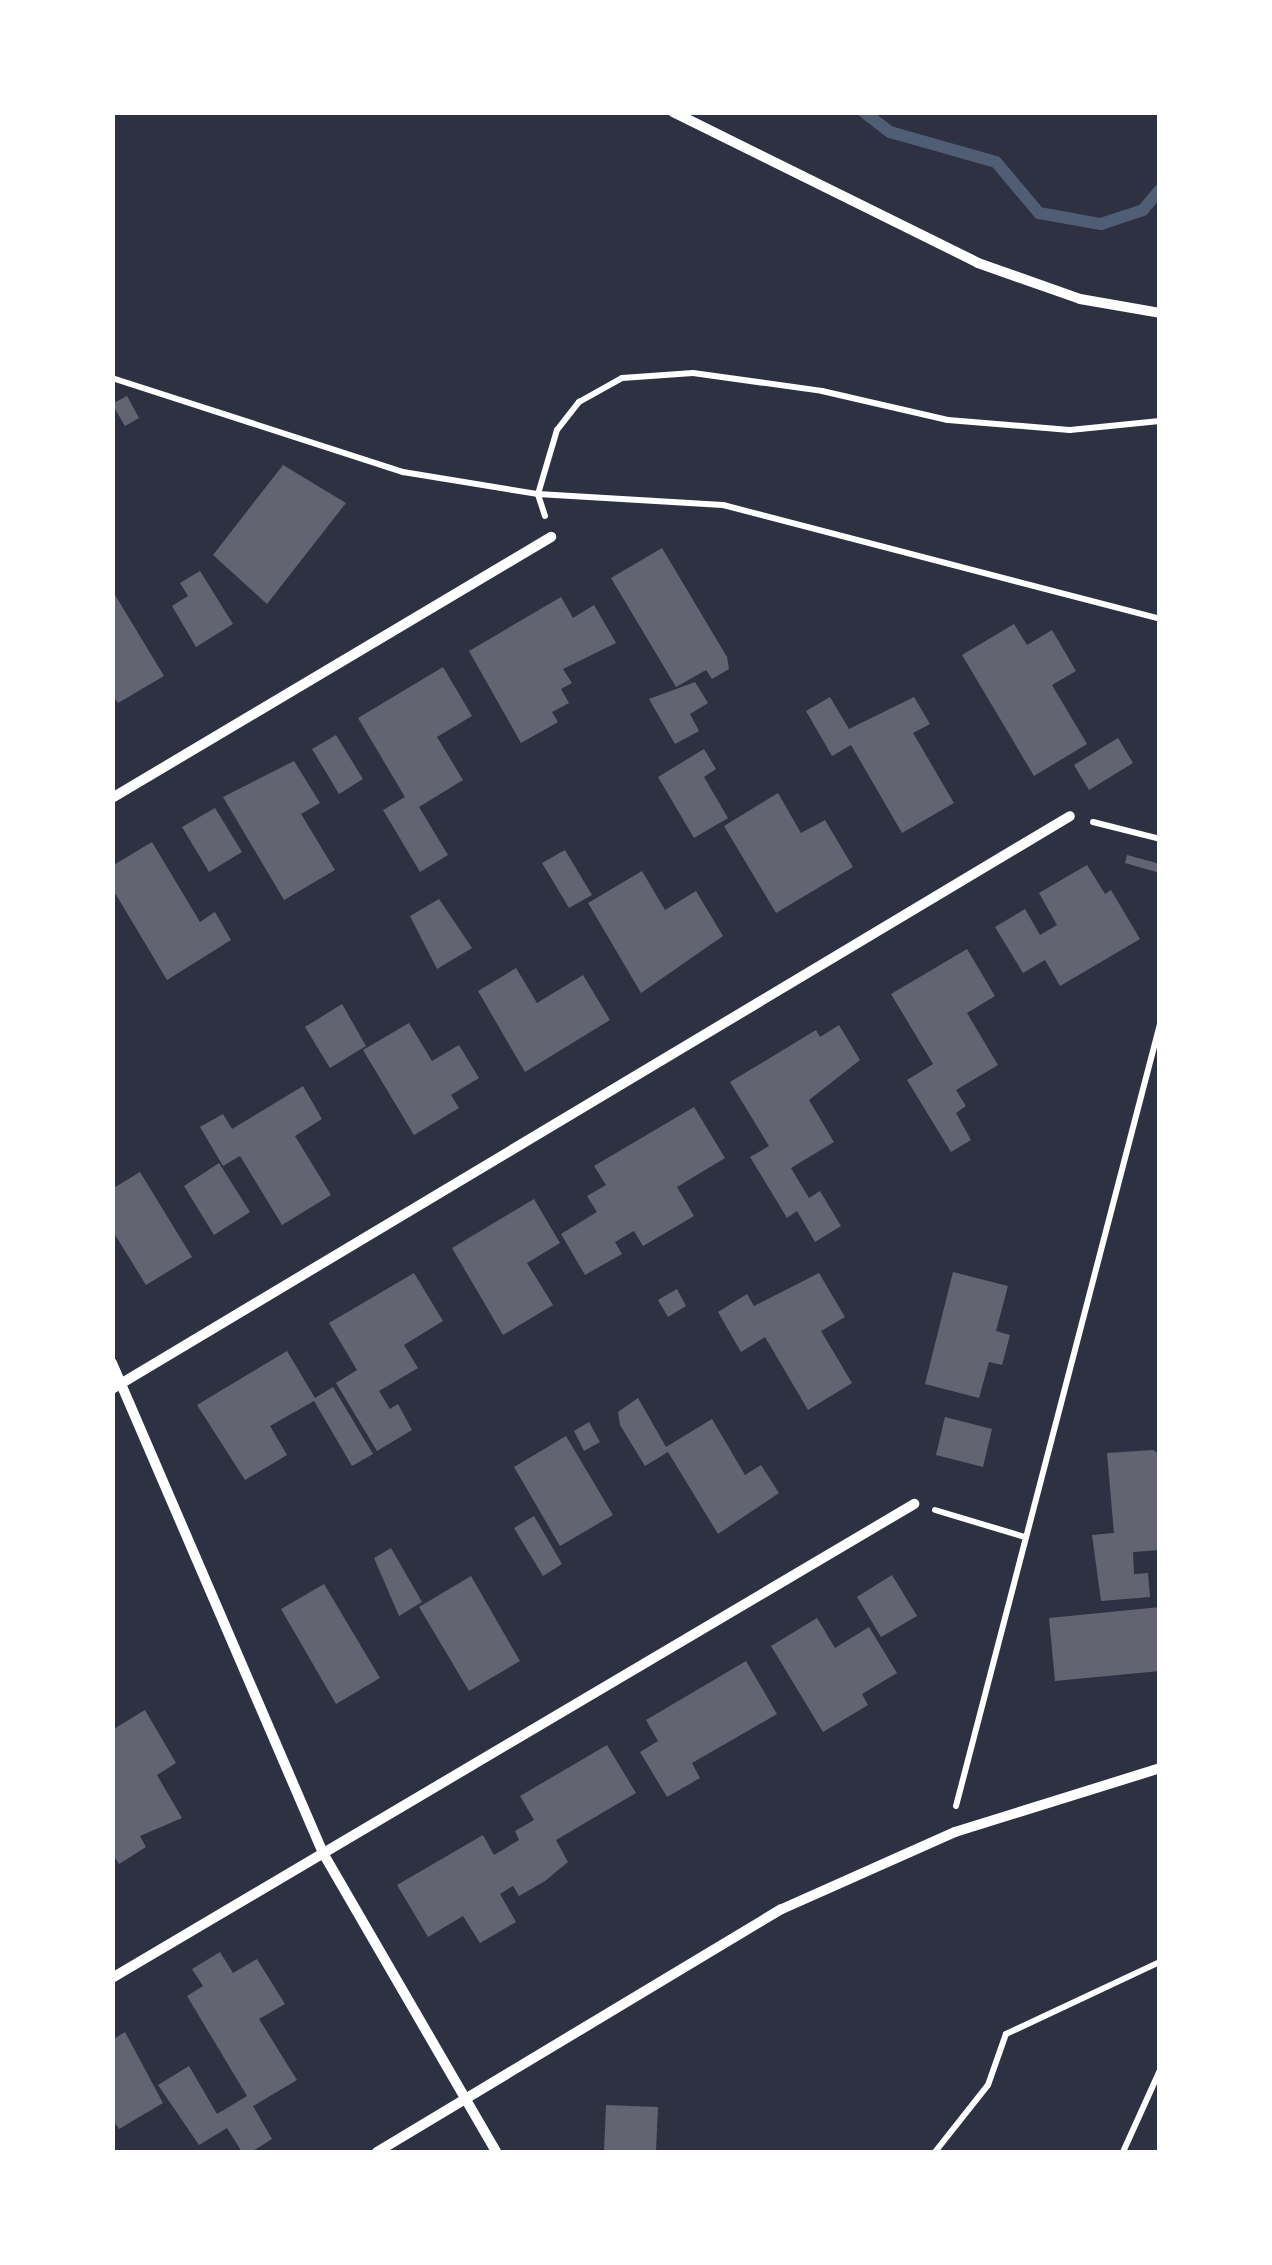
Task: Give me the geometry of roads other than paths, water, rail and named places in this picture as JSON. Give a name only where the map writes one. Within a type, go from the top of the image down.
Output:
[{"type":"street","points":[[674,112],[978,263],[1080,299],[1160,313]]},
{"type":"street","points":[[112,798],[551,537]]},
{"type":"street","points":[[117,1386],[1070,816]]},
{"type":"street","points":[[112,1364],[117,1386],[323,1853],[496,2152]]},
{"type":"street","points":[[112,1978],[914,1504]]},
{"type":"street","points":[[377,2152],[782,1910],[955,1832],[1160,1768]]},
{"type":"waterway","points":[[864,112],[890,132],[996,162],[1039,213],[1101,224],[1143,210],[1160,190]]}]
